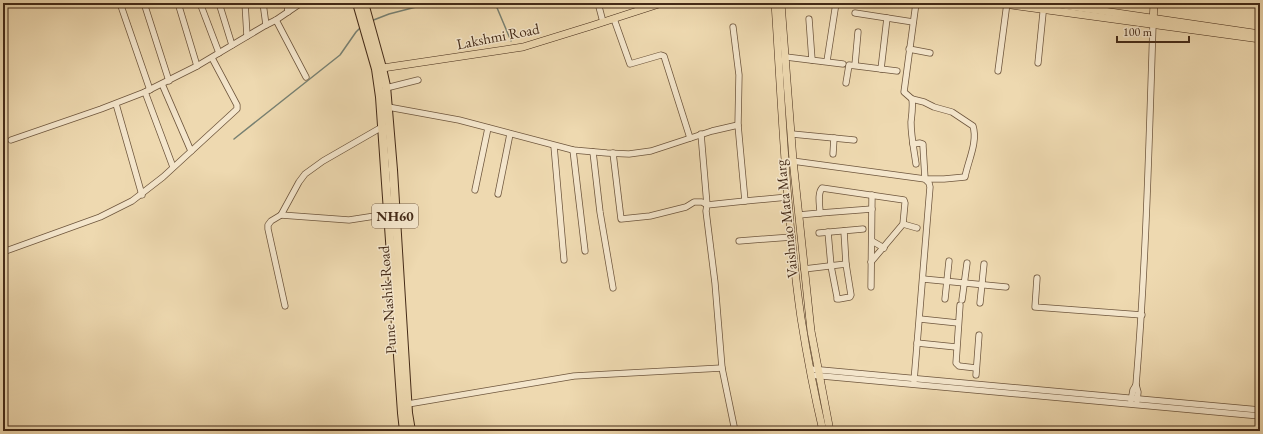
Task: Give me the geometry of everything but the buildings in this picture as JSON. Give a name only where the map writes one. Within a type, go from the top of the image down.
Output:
[{"type":"highway","name":"Pune Nashik Road","points":[[357,3],[386,88],[411,431]]},
{"type":"highway","name":"Pune Nashik Road","points":[[364,3],[379,68],[404,431]]},
{"type":"main road","name":"Lakshmi Road","points":[[379,68],[523,47],[662,3]]},
{"type":"main road","name":"Vaishnao Mata Marg","points":[[775,3],[785,160],[792,237],[801,316],[810,372],[822,431]]},
{"type":"main road","name":"Vaishnao Mata Marg","points":[[781,3],[793,160],[811,331],[830,431]]},
{"type":"main road","points":[[997,3],[1043,6],[1260,34]]},
{"type":"main road","points":[[1049,3],[1260,39]]},
{"type":"main road","points":[[1153,21],[1154,3]]},
{"type":"street","points":[[120,3],[173,167]]},
{"type":"street","points":[[144,3],[169,81]]},
{"type":"street","points":[[178,3],[197,66]]},
{"type":"street","points":[[200,3],[219,53]]},
{"type":"street","points":[[219,3],[232,45]]},
{"type":"street","points":[[245,3],[247,36]]},
{"type":"street","points":[[264,3],[266,25]]},
{"type":"street","points":[[287,3],[288,12]]},
{"type":"street","points":[[11,140],[116,104],[148,91],[212,58],[276,20],[301,3]]},
{"type":"street","points":[[598,3],[603,22]]},
{"type":"street","points":[[827,62],[836,3]]},
{"type":"street","points":[[785,160],[925,179],[965,177],[975,132],[973,126],[952,112],[912,99],[904,92],[916,3]]},
{"type":"street","points":[[998,71],[1007,4]]},
{"type":"street","points":[[1038,63],[1043,6]]},
{"type":"street","points":[[855,13],[913,22]]},
{"type":"street","points":[[809,18],[812,60]]},
{"type":"street","points":[[881,69],[887,18]]},
{"type":"street","points":[[614,19],[630,64],[661,55],[664,56],[690,138]]},
{"type":"street","points":[[276,20],[306,77]]},
{"type":"street","points":[[1134,405],[1134,398],[1138,392],[1136,385],[1142,315],[1153,21]]},
{"type":"street","points":[[733,27],[739,74],[738,125],[745,201]]},
{"type":"street","points":[[855,65],[858,32]]},
{"type":"street","points":[[910,49],[930,53]]},
{"type":"street","points":[[786,57],[843,64]]},
{"type":"street","points":[[3,252],[100,217],[123,206],[142,195],[191,151],[238,107],[212,58]]},
{"type":"street","points":[[846,83],[849,65],[897,71]]},
{"type":"street","points":[[386,88],[418,80]]},
{"type":"street","points":[[162,84],[191,151]]},
{"type":"street","points":[[912,99],[913,106],[911,121],[916,164]]},
{"type":"street","points":[[116,104],[142,195]]},
{"type":"street","points":[[388,107],[436,115],[574,150],[629,154],[651,151],[701,134],[738,125]]},
{"type":"street","points":[[282,215],[299,182],[305,174],[323,161],[382,127]]},
{"type":"street","points":[[475,190],[488,128]]},
{"type":"street","points":[[498,194],[510,134]]},
{"type":"street","points":[[701,134],[707,218],[715,283],[722,368],[735,431]]},
{"type":"street","points":[[792,134],[854,140]]},
{"type":"street","points":[[833,154],[834,138]]},
{"type":"street","points":[[913,144],[920,143],[924,146],[925,179],[929,183],[930,187],[914,385]]},
{"type":"street","points":[[554,146],[564,260]]},
{"type":"street","points":[[574,150],[585,251]]},
{"type":"street","points":[[594,152],[600,212],[613,288]]},
{"type":"street","points":[[613,153],[621,219],[650,216],[686,207],[694,202],[702,202],[707,205],[788,197]]},
{"type":"street","points":[[820,213],[819,193],[822,188],[904,200],[903,224],[871,262]]},
{"type":"street","points":[[871,287],[872,195]]},
{"type":"street","points":[[799,215],[872,209]]},
{"type":"street","points":[[285,306],[268,229],[268,225],[271,221],[282,215],[349,220],[388,214]]},
{"type":"street","points":[[903,224],[917,228]]},
{"type":"street","points":[[819,233],[863,229]]},
{"type":"street","points":[[828,232],[831,266],[837,297],[839,299],[848,298],[851,295],[846,264],[844,231]]},
{"type":"street","points":[[739,241],[792,237]]},
{"type":"street","points":[[872,241],[884,248]]},
{"type":"street","points":[[945,299],[949,260]]},
{"type":"street","points":[[967,263],[958,323],[956,363],[957,365],[976,368]]},
{"type":"street","points":[[804,269],[846,264]]},
{"type":"street","points":[[980,303],[984,264]]},
{"type":"street","points":[[1037,278],[1035,307],[1142,315]]},
{"type":"street","points":[[923,279],[1006,287]]},
{"type":"street","points":[[920,319],[958,323]]},
{"type":"street","points":[[976,375],[979,335]]},
{"type":"street","points":[[917,343],[956,347]]},
{"type":"street","points":[[408,404],[574,376],[722,368]]},
{"type":"street","points":[[810,372],[914,385],[1260,416]]},
{"type":"street","points":[[819,373],[915,378],[1260,410]]},
{"type":"waterway","points":[[371,21],[389,14],[416,7],[422,3]]},
{"type":"waterway","points":[[495,3],[511,41]]},
{"type":"waterway","points":[[234,139],[340,55],[361,27]]}]
